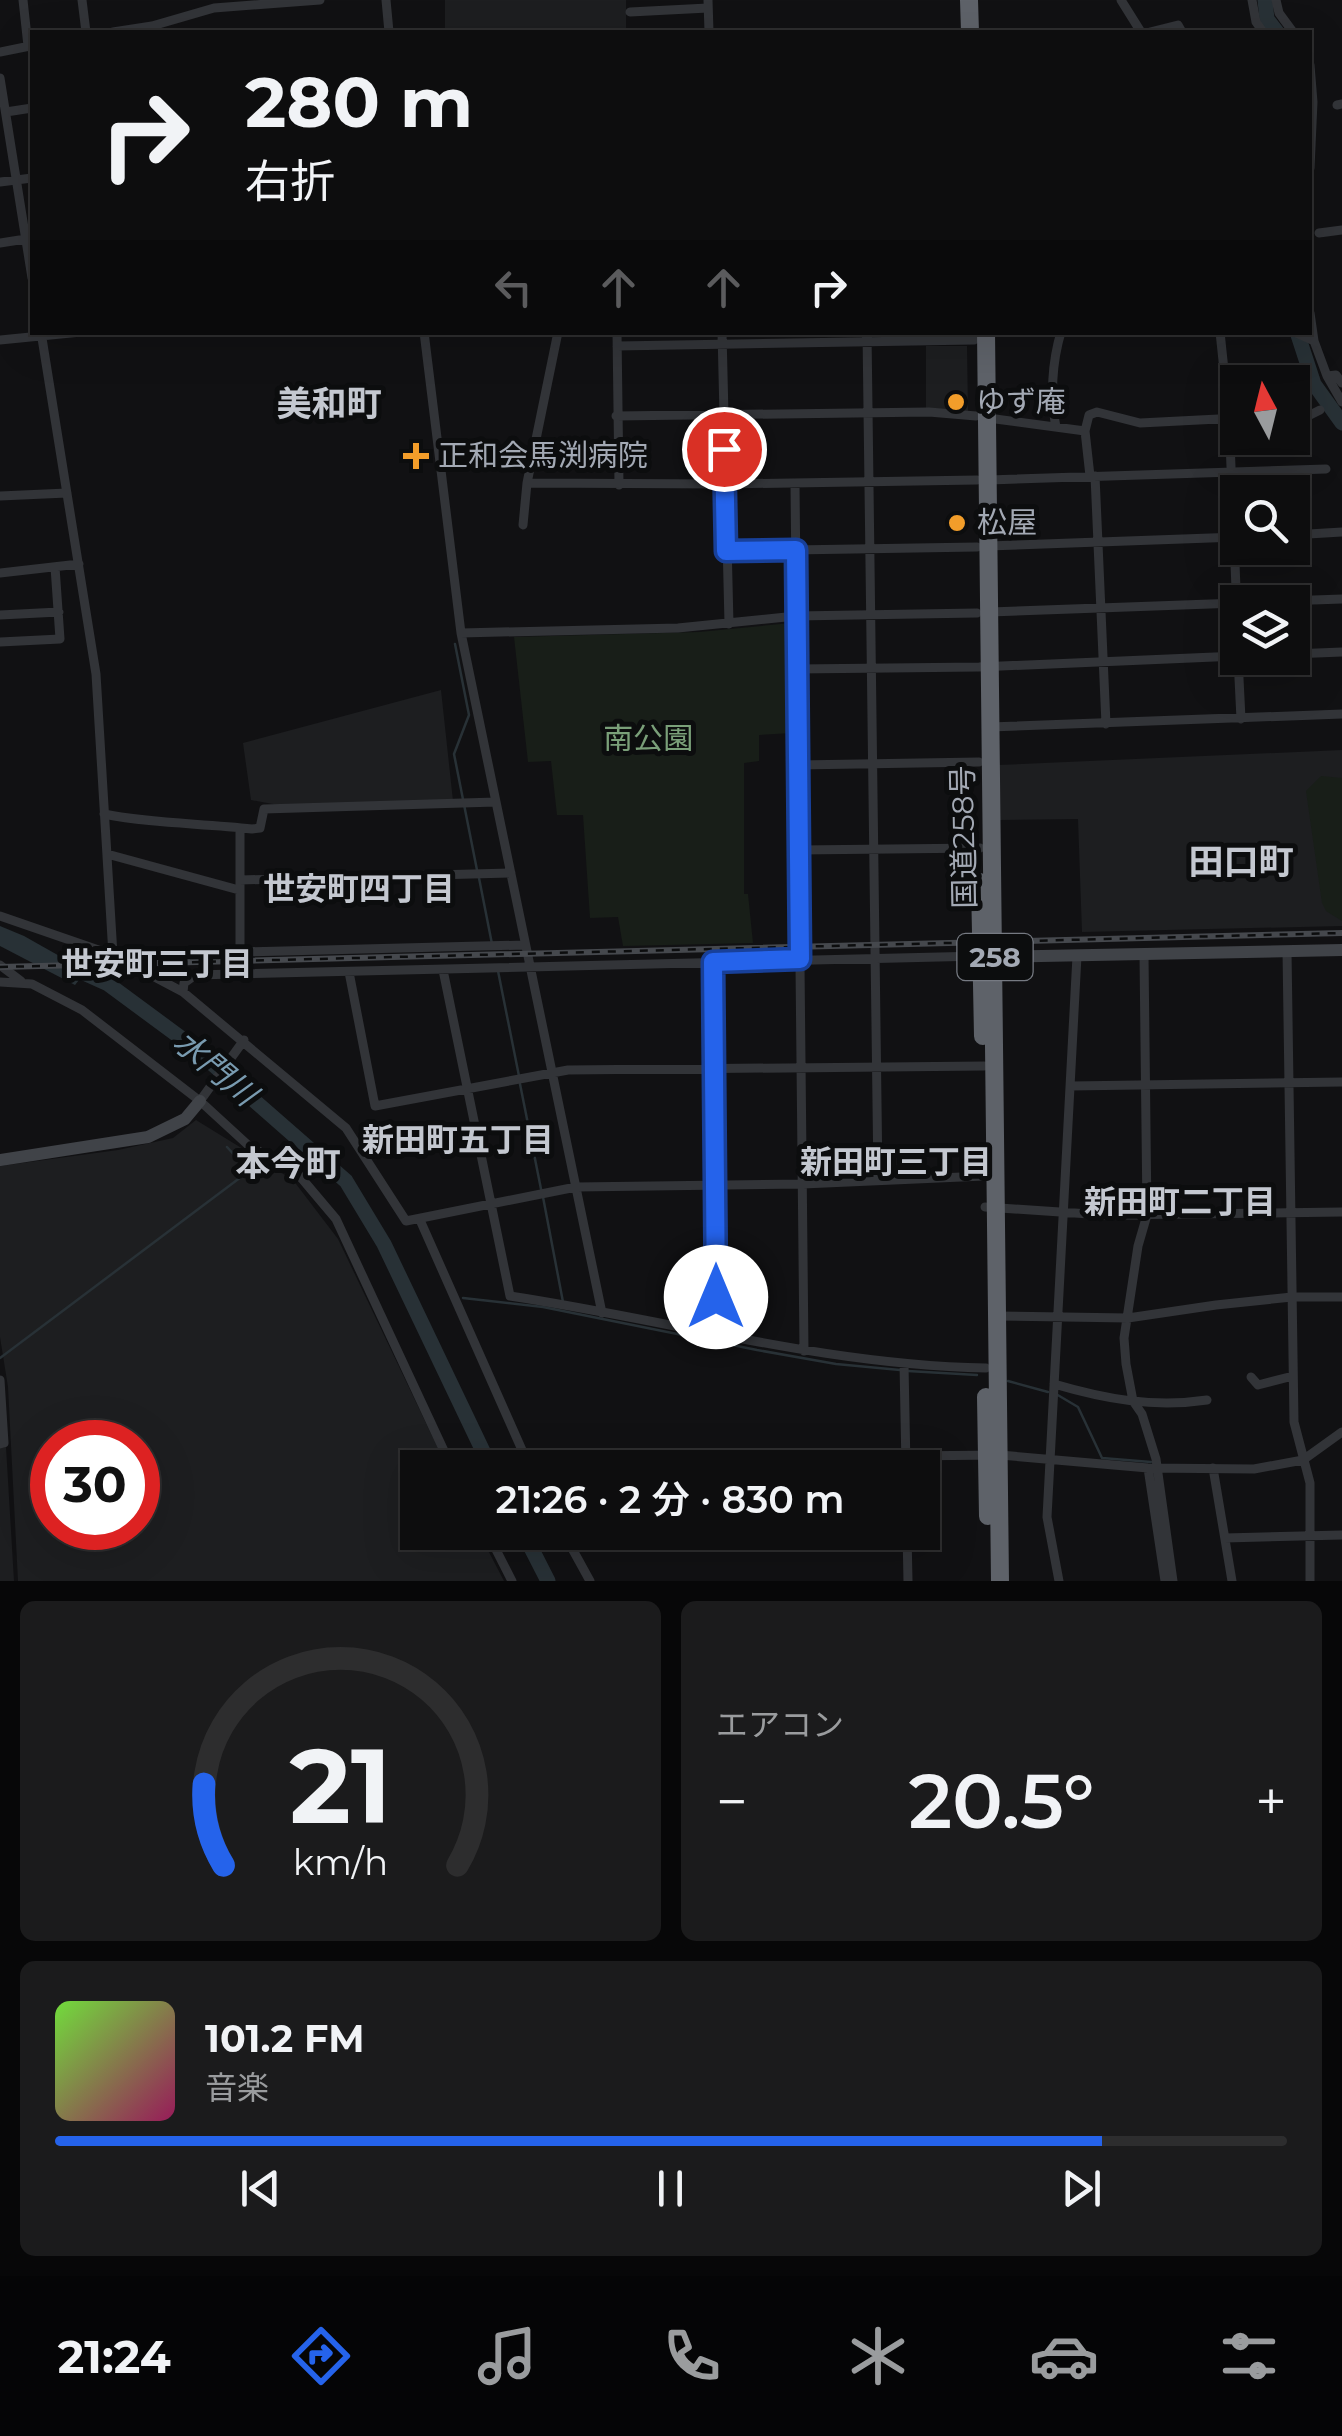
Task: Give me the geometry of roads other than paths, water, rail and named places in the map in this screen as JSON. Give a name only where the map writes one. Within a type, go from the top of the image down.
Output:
[{"type":"highway","points":[[969,0],[970,30]]},
{"type":"highway","points":[[979,0],[980,30]]},
{"type":"highway","name":"国道258号","points":[[978,335],[984,667],[980,848],[988,957],[984,1176],[990,1207],[997,1316],[989,1581]]},
{"type":"highway","name":"国道258号","points":[[984,667],[990,727],[986,1368],[1000,1581]]},
{"type":"street","points":[[0,52],[30,46],[23,0]]},
{"type":"street","points":[[82,0],[86,30]]},
{"type":"street","points":[[134,30],[214,8],[320,0]]},
{"type":"street","points":[[386,0],[389,30]]},
{"type":"street","points":[[1121,0],[1140,30]]},
{"type":"street","points":[[1252,0],[1262,30]]},
{"type":"street","points":[[1276,0],[1279,14],[1291,30]]},
{"type":"street","points":[[630,12],[708,4],[709,30]]},
{"type":"street","points":[[168,22],[174,30]]},
{"type":"street","points":[[1158,30],[1178,25],[1181,30]]},
{"type":"street","points":[[0,78],[29,238],[0,243]]},
{"type":"street","points":[[1312,90],[1312,124]]},
{"type":"street","points":[[6,112],[30,108]]},
{"type":"street","points":[[0,182],[30,178]]},
{"type":"street","points":[[1319,233],[1342,230]]},
{"type":"street","points":[[1312,332],[1313,341],[1337,376],[1342,402]]},
{"type":"street","points":[[0,340],[35,335]]},
{"type":"street","points":[[42,335],[96,674],[113,955]]},
{"type":"street","points":[[424,335],[461,633],[602,1313]]},
{"type":"street","points":[[523,526],[527,483],[557,335]]},
{"type":"street","points":[[617,335],[619,485]]},
{"type":"street","points":[[617,346],[722,338],[978,335]]},
{"type":"street","points":[[1056,427],[1053,387],[1060,335]]},
{"type":"street","points":[[1220,335],[1225,365]]},
{"type":"street","points":[[1300,335],[1313,341]]},
{"type":"street","points":[[867,337],[878,1180]]},
{"type":"street","points":[[722,338],[728,624]]},
{"type":"street","points":[[1310,415],[1320,410]]},
{"type":"street","points":[[616,416],[929,412],[1084,431]]},
{"type":"street","points":[[1106,724],[1098,542],[1093,476],[1084,431],[1089,415],[1097,412],[1140,423],[1220,419]]},
{"type":"street","points":[[1231,475],[1232,455]]},
{"type":"street","points":[[527,483],[795,484],[1326,469]]},
{"type":"street","points":[[795,484],[804,1352]]},
{"type":"street","points":[[0,496],[68,493]]},
{"type":"street","points":[[1310,533],[1342,532]]},
{"type":"street","points":[[726,551],[1220,538]]},
{"type":"street","points":[[0,573],[79,564]]},
{"type":"street","points":[[0,642],[60,638],[55,567]]},
{"type":"street","points":[[1310,600],[1342,599]]},
{"type":"street","points":[[461,633],[612,630],[796,616],[1220,604]]},
{"type":"street","points":[[0,615],[59,612]]},
{"type":"street","points":[[1310,653],[1342,652]]},
{"type":"street","points":[[797,669],[984,667],[1220,658]]},
{"type":"street","points":[[1239,675],[1241,719]]},
{"type":"street","points":[[990,727],[1342,714]]},
{"type":"street","points":[[798,765],[980,762]]},
{"type":"street","points":[[104,814],[147,823],[172,821],[260,828],[264,809],[496,802]]},
{"type":"street","points":[[240,828],[240,952],[525,945]]},
{"type":"street","points":[[799,850],[980,848]]},
{"type":"street","points":[[106,854],[240,885],[511,873]]},
{"type":"street","points":[[0,916],[113,955],[183,992],[346,1128],[406,1221],[576,1187],[804,1184],[984,1176]]},
{"type":"street","points":[[183,992],[184,984],[196,975],[1342,950]]},
{"type":"street","points":[[1287,951],[1294,1422],[1310,1483],[1310,1581]]},
{"type":"street","points":[[1059,1581],[1047,1517],[1077,956]]},
{"type":"street","points":[[1144,956],[1147,1215],[1138,1246],[1124,1338],[1133,1401],[1142,1414],[1173,1581]]},
{"type":"street","points":[[713,962],[717,1335]]},
{"type":"street","points":[[0,965],[21,981]]},
{"type":"street","points":[[443,970],[510,1296],[804,1352],[904,1364],[986,1368]]},
{"type":"street","points":[[348,972],[374,1106],[552,1072],[984,1066]]},
{"type":"street","points":[[0,982],[32,984],[82,1010],[203,1098],[248,1145],[298,1174],[336,1219],[444,1450]]},
{"type":"street","points":[[0,1160],[148,1138],[185,1119],[243,1042]]},
{"type":"street","points":[[1071,1086],[1342,1082]]},
{"type":"street","points":[[990,1207],[1147,1215],[1342,1212]]},
{"type":"street","points":[[420,1220],[442,1278],[522,1450]]},
{"type":"street","points":[[997,1316],[1128,1318],[1292,1298],[1342,1297]]},
{"type":"street","points":[[904,1364],[906,1450]]},
{"type":"street","points":[[1251,1377],[1258,1385],[1293,1376]]},
{"type":"street","points":[[0,1380],[4,1443],[0,1444]]},
{"type":"street","points":[[1054,1384],[1089,1394],[1161,1404],[1207,1400]]},
{"type":"street","points":[[940,1459],[993,1455],[1153,1468],[1254,1469],[1304,1460],[1342,1432]]},
{"type":"street","points":[[1153,1468],[1165,1581]]},
{"type":"street","points":[[1213,1468],[1232,1581]]},
{"type":"street","points":[[1225,1538],[1342,1535]]},
{"type":"street","points":[[496,1550],[512,1581]]},
{"type":"street","points":[[573,1550],[590,1581]]},
{"type":"street","points":[[908,1550],[908,1581]]},
{"type":"waterway","points":[[1265,0],[1267,19],[1275,30]]},
{"type":"waterway","points":[[1298,335],[1314,384],[1342,423]]},
{"type":"waterway","points":[[455,644],[469,715],[454,754],[477,870]]},
{"type":"waterway","points":[[479,878],[492,944]]},
{"type":"waterway","name":"水門川","points":[[68,966],[108,984],[192,1046],[346,1181],[384,1244],[482,1450]]},
{"type":"waterway","points":[[498,971],[519,1076]]},
{"type":"waterway","points":[[520,1084],[541,1189]]},
{"type":"waterway","points":[[0,1358],[249,1171],[227,1147]]},
{"type":"waterway","points":[[543,1197],[563,1302]]},
{"type":"waterway","points":[[463,1298],[543,1307],[836,1364],[900,1370]]},
{"type":"waterway","points":[[908,1371],[977,1375]]},
{"type":"waterway","points":[[1008,1381],[1048,1392]]},
{"type":"waterway","points":[[1056,1394],[1078,1407],[1102,1458],[1151,1462]]},
{"type":"waterway","name":"水門川","points":[[532,1550],[548,1581]]},
{"type":"railway","points":[[0,967],[1342,933]]},
{"type":"place","name":"ゆず庵","points":[[956,402]]},
{"type":"place","name":"正和会馬渕病院","points":[[416,456]]},
{"type":"place","name":"松屋","points":[[957,523]]},
{"type":"district","name":"美和町","points":[[329,404]]},
{"type":"district","name":"田口町","points":[[1241,862]]},
{"type":"district","name":"世安町四丁目","points":[[359,889]]},
{"type":"district","name":"世安町三丁目","points":[[157,964]]},
{"type":"district","name":"新田町五丁目","points":[[458,1140]]},
{"type":"district","name":"新田町三丁目","points":[[896,1162]]},
{"type":"district","name":"本今町","points":[[288,1164]]},
{"type":"district","name":"新田町二丁目","points":[[1180,1202]]},
{"type":"park label","name":"南公園","points":[[648,739]]}]
